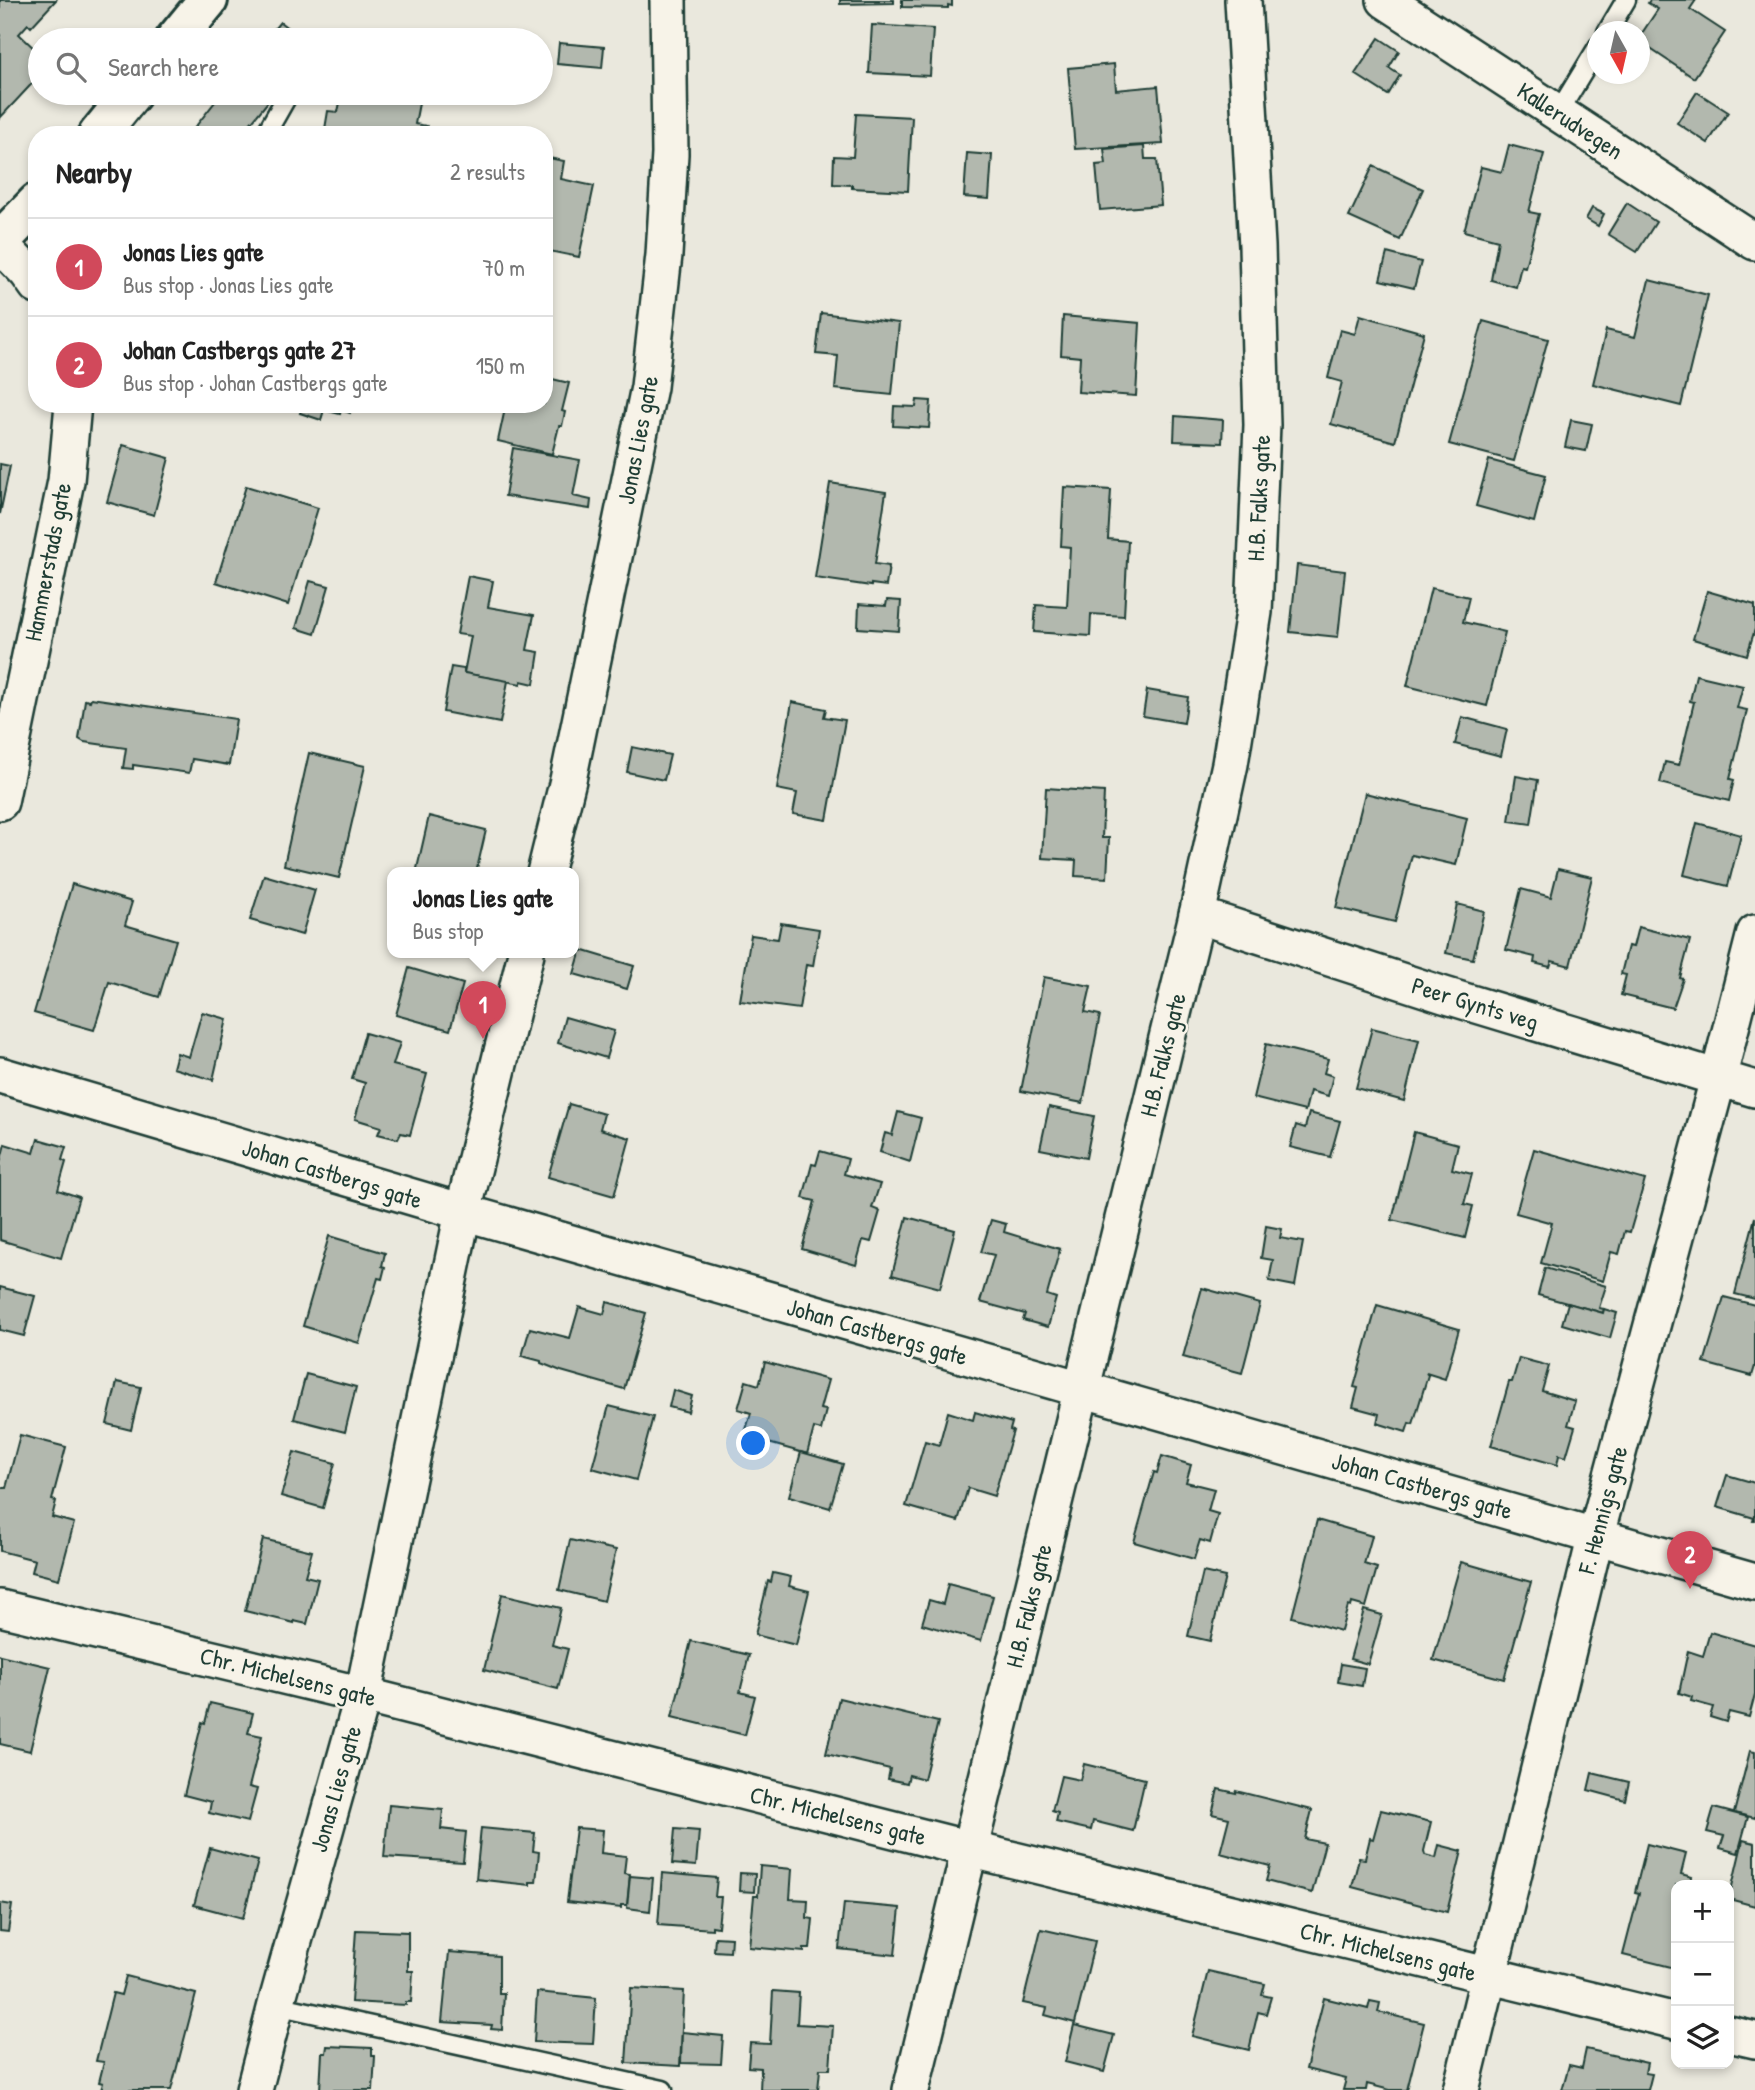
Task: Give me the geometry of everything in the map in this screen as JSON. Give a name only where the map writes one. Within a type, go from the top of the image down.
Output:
[{"type":"main road","points":[[185,28],[208,0]]},
{"type":"main road","points":[[105,126],[122,105]]},
{"type":"main road","points":[[0,242],[28,212]]},
{"type":"street","name":"Jonas Lies gate","points":[[546,867],[573,754],[649,387],[664,255],[669,166],[668,0]]},
{"type":"street","name":"H.B. Falks gate","points":[[911,2090],[1197,915],[1230,764],[1254,612],[1262,425],[1257,246],[1243,0]]},
{"type":"street","name":"Kallerudvegen","points":[[1385,0],[1755,242]]},
{"type":"street","points":[[0,242],[28,273]]},
{"type":"street","name":"Hammerstads gate","points":[[0,802],[63,493],[72,413]]},
{"type":"street","name":"Peer Gynts veg","points":[[1197,915],[1444,995],[1755,1089]]},
{"type":"street","name":"F. Hennigs gate","points":[[1461,2090],[1595,1535],[1755,933]]},
{"type":"street","name":"Jonas Lies gate","points":[[254,2090],[363,1695],[463,1213],[525,958]]},
{"type":"street","name":"Johan Castbergs gate","points":[[0,1075],[463,1213],[1755,1582]]},
{"type":"street","name":"Chr. Michelsens gate","points":[[0,1608],[363,1695],[969,1849],[1671,2020]]},
{"type":"street","points":[[1734,2035],[1755,2040]]},
{"type":"lane","points":[[1614,21],[1626,0]]},
{"type":"lane","points":[[1558,113],[1587,65]]},
{"type":"lane","points":[[270,126],[282,105]]},
{"type":"lane","points":[[276,2005],[663,2090]]},
{"type":"building","points":[[0,0],[56,0],[31,27],[28,24],[19,34],[28,43],[28,88],[0,118]]},
{"type":"building","points":[[840,0],[894,0],[894,3],[840,4]]},
{"type":"building","points":[[902,0],[952,0],[952,6],[902,7]]},
{"type":"building","points":[[1650,0],[1696,0],[1690,9],[1725,32],[1694,78],[1650,49],[1650,21],[1658,9],[1648,3]]},
{"type":"building","points":[[280,22],[288,28],[275,28]]},
{"type":"building","points":[[872,25],[933,29],[930,76],[869,73]]},
{"type":"building","points":[[1379,38],[1399,51],[1389,68],[1400,75],[1388,95],[1355,74]]},
{"type":"building","points":[[559,43],[604,47],[602,68],[557,64]]},
{"type":"building","points":[[1114,64],[1116,90],[1158,86],[1163,144],[1075,149],[1068,68]]},
{"type":"building","points":[[1697,92],[1728,112],[1708,143],[1677,123]]},
{"type":"building","points":[[213,105],[265,105],[248,126],[196,126]]},
{"type":"building","points":[[339,105],[419,105],[415,124],[427,126],[326,126],[328,111],[338,112]]},
{"type":"building","points":[[856,114],[912,117],[908,191],[852,188],[852,185],[833,184],[834,156],[853,157]]},
{"type":"building","points":[[1509,145],[1544,154],[1529,212],[1539,214],[1525,267],[1521,266],[1516,287],[1491,280],[1498,240],[1464,231],[1481,167],[1502,172]]},
{"type":"building","points":[[1144,146],[1145,159],[1157,159],[1161,205],[1100,210],[1096,165],[1106,164],[1104,149]]},
{"type":"building","points":[[967,153],[992,155],[989,199],[964,197]]},
{"type":"building","points":[[553,159],[564,161],[561,179],[594,186],[579,257],[553,252]]},
{"type":"building","points":[[1373,166],[1423,189],[1400,240],[1349,217]]},
{"type":"building","points":[[1627,203],[1656,222],[1637,252],[1608,234]]},
{"type":"building","points":[[1592,208],[1604,214],[1598,226],[1586,219]]},
{"type":"building","points":[[1387,253],[1421,262],[1414,288],[1380,280]]},
{"type":"building","points":[[1649,280],[1708,295],[1681,406],[1593,384],[1606,330],[1635,337]]},
{"type":"building","points":[[821,313],[899,323],[892,395],[835,389],[838,356],[816,354]]},
{"type":"building","points":[[1360,315],[1424,333],[1395,442],[1331,424],[1342,382],[1328,378],[1340,330],[1355,334]]},
{"type":"building","points":[[1063,316],[1140,323],[1136,396],[1078,392],[1080,357],[1061,355]]},
{"type":"building","points":[[1483,321],[1548,339],[1514,461],[1449,444]]},
{"type":"building","points":[[553,379],[569,383],[562,411],[565,412],[562,426],[559,426],[552,454],[498,441],[504,413],[553,413]]},
{"type":"building","points":[[917,400],[931,401],[929,428],[893,426],[894,406],[916,407]]},
{"type":"building","points":[[300,413],[323,413],[321,420]]},
{"type":"building","points":[[1175,416],[1223,420],[1222,443],[1174,441]]},
{"type":"building","points":[[1571,420],[1592,424],[1586,451],[1565,447]]},
{"type":"building","points":[[123,445],[169,458],[154,515],[107,502]]},
{"type":"building","points":[[513,448],[580,460],[573,496],[591,500],[590,509],[505,496]]},
{"type":"building","points":[[1489,460],[1546,475],[1534,522],[1476,506]]},
{"type":"building","points":[[0,464],[10,466],[0,514]]},
{"type":"building","points":[[830,483],[886,492],[875,564],[889,566],[886,586],[815,578]]},
{"type":"building","points":[[246,486],[318,508],[288,605],[216,582]]},
{"type":"building","points":[[1064,487],[1111,490],[1108,539],[1128,541],[1124,616],[1091,614],[1090,636],[1034,632],[1036,605],[1067,607],[1070,547],[1061,546]]},
{"type":"building","points":[[1297,565],[1345,571],[1338,637],[1290,632]]},
{"type":"building","points":[[468,576],[493,581],[488,607],[534,615],[527,650],[539,652],[534,684],[464,673],[471,636],[457,634]]},
{"type":"building","points":[[310,581],[329,586],[315,634],[296,628]]},
{"type":"building","points":[[1431,588],[1469,597],[1463,622],[1505,632],[1487,706],[1407,686]]},
{"type":"building","points":[[1707,591],[1755,605],[1755,629],[1747,655],[1693,639]]},
{"type":"building","points":[[887,600],[901,601],[899,631],[858,628],[859,604],[886,606]]},
{"type":"building","points":[[451,667],[464,669],[464,673],[508,681],[500,723],[443,712]]},
{"type":"building","points":[[1696,675],[1743,686],[1737,708],[1747,710],[1730,779],[1734,780],[1729,801],[1660,783],[1665,762],[1679,765],[1694,702],[1690,701]]},
{"type":"building","points":[[1147,690],[1188,697],[1184,723],[1143,716]]},
{"type":"building","points":[[91,698],[236,719],[229,765],[192,759],[189,773],[133,765],[133,769],[123,768],[126,748],[79,739],[85,700],[90,701]]},
{"type":"building","points":[[792,702],[826,709],[824,717],[845,720],[827,820],[793,814],[797,793],[777,789]]},
{"type":"building","points":[[1462,717],[1507,729],[1501,756],[1455,744]]},
{"type":"building","points":[[632,747],[670,755],[664,780],[627,772]]},
{"type":"building","points":[[309,753],[365,766],[339,878],[284,865]]},
{"type":"building","points":[[1516,776],[1538,780],[1531,824],[1509,821]]},
{"type":"building","points":[[1046,788],[1104,792],[1102,838],[1109,838],[1107,878],[1075,876],[1076,860],[1042,858]]},
{"type":"building","points":[[1365,793],[1467,818],[1456,865],[1412,855],[1395,922],[1336,908]]},
{"type":"building","points":[[429,816],[486,830],[477,867],[417,867]]},
{"type":"building","points":[[1697,823],[1741,835],[1728,886],[1684,875]]},
{"type":"building","points":[[1558,869],[1592,877],[1570,966],[1552,961],[1550,967],[1534,963],[1535,957],[1506,950],[1521,889],[1551,897]]},
{"type":"building","points":[[264,875],[315,890],[302,935],[250,920]]},
{"type":"building","points":[[72,884],[132,902],[125,925],[176,940],[159,997],[109,982],[94,1030],[34,1013]]},
{"type":"building","points":[[1457,904],[1484,911],[1473,959],[1446,953]]},
{"type":"building","points":[[781,923],[819,929],[813,966],[806,965],[799,1009],[740,1001],[751,935],[778,939]]},
{"type":"building","points":[[1638,927],[1690,940],[1680,978],[1683,979],[1673,1008],[1621,995],[1626,975],[1621,974],[1628,946],[1633,947]]},
{"type":"building","points":[[581,950],[634,966],[627,989],[574,974]]},
{"type":"building","points":[[409,968],[463,984],[450,1030],[396,1015]]},
{"type":"building","points":[[1044,977],[1091,986],[1085,1012],[1100,1015],[1083,1103],[1021,1091]]},
{"type":"building","points":[[202,1012],[227,1019],[213,1080],[173,1068],[177,1053],[189,1057]]},
{"type":"building","points":[[565,1017],[614,1031],[606,1058],[558,1043]]},
{"type":"building","points":[[1372,1028],[1419,1040],[1404,1101],[1356,1088]]},
{"type":"building","points":[[365,1033],[400,1043],[393,1065],[427,1074],[410,1135],[401,1133],[398,1139],[378,1134],[381,1127],[355,1119],[365,1083],[352,1079]]},
{"type":"building","points":[[1266,1044],[1328,1059],[1324,1073],[1333,1076],[1328,1096],[1310,1091],[1305,1111],[1253,1098]]},
{"type":"building","points":[[569,1104],[604,1114],[600,1129],[630,1138],[614,1196],[548,1177]]},
{"type":"building","points":[[1049,1107],[1094,1116],[1086,1158],[1040,1149]]},
{"type":"building","points":[[898,1112],[921,1118],[910,1162],[880,1152],[885,1133],[892,1135]]},
{"type":"building","points":[[1309,1113],[1340,1121],[1330,1157],[1290,1147],[1296,1125],[1305,1128]]},
{"type":"building","points":[[1414,1132],[1458,1144],[1452,1169],[1472,1174],[1464,1204],[1473,1206],[1465,1238],[1392,1220]]},
{"type":"building","points":[[38,1139],[66,1147],[62,1160],[66,1162],[58,1190],[79,1197],[61,1258],[0,1240],[0,1163],[5,1144],[34,1153]]},
{"type":"building","points":[[1534,1149],[1645,1180],[1630,1232],[1625,1231],[1619,1254],[1611,1252],[1603,1281],[1541,1263],[1552,1223],[1516,1213]]},
{"type":"building","points":[[820,1151],[848,1159],[844,1174],[880,1184],[872,1208],[880,1211],[871,1242],[863,1240],[856,1265],[802,1249],[815,1201],[803,1198],[812,1164],[816,1165]]},
{"type":"building","points":[[907,1217],[955,1230],[940,1288],[892,1275]]},
{"type":"building","points":[[1755,1217],[1755,1299],[1735,1294]]},
{"type":"building","points":[[991,1220],[1006,1224],[1004,1232],[1060,1249],[1047,1295],[1056,1298],[1048,1327],[1023,1320],[1025,1314],[980,1302],[994,1255],[981,1252]]},
{"type":"building","points":[[1266,1226],[1282,1229],[1280,1238],[1303,1242],[1295,1286],[1269,1281],[1273,1260],[1261,1258]]},
{"type":"building","points":[[329,1236],[385,1253],[382,1279],[378,1278],[359,1343],[303,1326]]},
{"type":"building","points":[[1545,1268],[1606,1286],[1599,1308],[1604,1309],[1603,1313],[1538,1295]]},
{"type":"building","points":[[0,1287],[35,1296],[24,1336],[0,1330]]},
{"type":"building","points":[[1202,1288],[1260,1304],[1242,1373],[1183,1357]]},
{"type":"building","points":[[1724,1297],[1755,1305],[1755,1366],[1752,1376],[1704,1363]]},
{"type":"building","points":[[607,1302],[646,1313],[624,1389],[561,1371],[541,1361],[522,1356],[530,1328],[570,1338],[579,1307],[604,1314]]},
{"type":"building","points":[[1568,1303],[1603,1313],[1604,1309],[1617,1313],[1610,1338],[1562,1324]]},
{"type":"building","points":[[1377,1305],[1459,1329],[1445,1379],[1426,1373],[1428,1375],[1413,1424],[1409,1423],[1406,1432],[1377,1423],[1379,1414],[1353,1407],[1358,1388],[1354,1387]]},
{"type":"building","points":[[1519,1358],[1549,1366],[1542,1391],[1575,1401],[1568,1425],[1575,1427],[1566,1457],[1559,1455],[1557,1465],[1491,1446],[1509,1382],[1512,1382]]},
{"type":"building","points":[[765,1362],[828,1380],[820,1409],[826,1410],[821,1430],[814,1428],[807,1454],[744,1436],[751,1413],[738,1409],[746,1381],[759,1385]]},
{"type":"building","points":[[306,1374],[356,1387],[345,1432],[294,1419]]},
{"type":"building","points":[[117,1382],[141,1387],[131,1430],[107,1424]]},
{"type":"building","points":[[673,1390],[692,1396],[688,1412],[669,1407]]},
{"type":"building","points":[[609,1406],[653,1417],[636,1480],[592,1468]]},
{"type":"building","points":[[948,1412],[973,1420],[975,1412],[1012,1423],[1010,1430],[1013,1431],[994,1496],[968,1488],[958,1521],[906,1506],[925,1441],[939,1445]]},
{"type":"building","points":[[20,1435],[66,1447],[52,1500],[56,1501],[52,1517],[74,1523],[59,1579],[32,1572],[35,1560],[0,1551],[0,1488],[6,1488]]},
{"type":"building","points":[[294,1452],[335,1463],[323,1508],[281,1496]]},
{"type":"building","points":[[801,1452],[843,1464],[830,1508],[789,1496]]},
{"type":"building","points":[[1162,1456],[1191,1465],[1186,1482],[1214,1489],[1208,1511],[1218,1514],[1210,1543],[1200,1540],[1194,1559],[1134,1542],[1154,1472],[1157,1473]]},
{"type":"building","points":[[1727,1475],[1755,1483],[1755,1521],[1754,1518],[1717,1507]]},
{"type":"building","points":[[1317,1520],[1372,1536],[1364,1564],[1377,1568],[1366,1607],[1352,1603],[1351,1607],[1348,1606],[1341,1631],[1292,1617]]},
{"type":"building","points":[[263,1539],[312,1551],[305,1576],[318,1579],[307,1624],[245,1611]]},
{"type":"building","points":[[570,1540],[616,1550],[604,1601],[559,1590]]},
{"type":"building","points":[[1461,1562],[1531,1582],[1504,1679],[1433,1660]]},
{"type":"building","points":[[1203,1572],[1225,1577],[1210,1641],[1188,1636]]},
{"type":"building","points":[[773,1573],[791,1577],[789,1586],[809,1591],[796,1645],[755,1635],[768,1581],[771,1582]]},
{"type":"building","points":[[948,1584],[993,1596],[981,1641],[922,1624],[929,1600],[943,1604]]},
{"type":"building","points":[[502,1594],[561,1608],[552,1645],[568,1649],[558,1689],[484,1670]]},
{"type":"building","points":[[1364,1610],[1382,1615],[1368,1664],[1350,1659]]},
{"type":"building","points":[[1710,1632],[1755,1645],[1755,1694],[1749,1717],[1729,1712],[1726,1722],[1710,1717],[1713,1707],[1691,1701],[1692,1697],[1679,1693],[1688,1651],[1703,1656]]},
{"type":"building","points":[[691,1641],[749,1655],[740,1692],[755,1696],[745,1735],[672,1717]]},
{"type":"building","points":[[0,1655],[50,1667],[30,1751],[0,1744]]},
{"type":"building","points":[[1341,1664],[1365,1668],[1362,1686],[1338,1682]]},
{"type":"building","points":[[839,1698],[938,1722],[924,1779],[909,1775],[907,1783],[888,1779],[890,1769],[826,1754]]},
{"type":"building","points":[[210,1703],[253,1713],[248,1733],[262,1736],[249,1787],[257,1789],[248,1822],[209,1813],[211,1802],[184,1795],[202,1722],[205,1723]]},
{"type":"building","points":[[1750,1751],[1755,1752],[1755,1818],[1734,1813]]},
{"type":"building","points":[[1084,1764],[1145,1779],[1133,1831],[1093,1821],[1091,1830],[1056,1822],[1058,1813],[1052,1811],[1061,1776],[1080,1780]]},
{"type":"building","points":[[1592,1773],[1629,1782],[1625,1800],[1588,1790]]},
{"type":"building","points":[[1218,1789],[1312,1810],[1305,1839],[1325,1843],[1312,1893],[1266,1881],[1270,1866],[1220,1853],[1229,1818],[1212,1814]]},
{"type":"building","points":[[389,1805],[443,1810],[441,1829],[466,1832],[463,1862],[384,1857]]},
{"type":"building","points":[[1714,1808],[1748,1817],[1738,1853],[1720,1848],[1724,1836],[1707,1832]]},
{"type":"building","points":[[1381,1810],[1431,1822],[1425,1855],[1436,1858],[1439,1845],[1462,1851],[1447,1912],[1352,1887],[1359,1858],[1365,1859]]},
{"type":"building","points":[[481,1828],[535,1833],[533,1851],[539,1852],[536,1882],[530,1882],[530,1885],[476,1879]]},
{"type":"building","points":[[576,1828],[603,1830],[601,1853],[626,1856],[624,1873],[630,1874],[627,1905],[621,1905],[621,1908],[567,1902]]},
{"type":"building","points":[[675,1829],[699,1831],[696,1866],[672,1864]]},
{"type":"building","points":[[1743,1840],[1755,1843],[1755,1906],[1734,1900],[1734,1880]]},
{"type":"building","points":[[1647,1844],[1686,1854],[1681,1874],[1692,1877],[1691,1880],[1671,1880],[1671,1967],[1623,1955],[1639,1893],[1635,1892]]},
{"type":"building","points":[[210,1848],[258,1861],[243,1918],[194,1905]]},
{"type":"building","points":[[760,1866],[792,1869],[790,1899],[808,1900],[807,1918],[813,1919],[810,1949],[804,1949],[804,1952],[749,1947]]},
{"type":"building","points":[[662,1873],[717,1878],[715,1897],[721,1897],[718,1927],[712,1926],[712,1929],[658,1925]]},
{"type":"building","points":[[740,1873],[755,1874],[754,1892],[739,1891]]},
{"type":"building","points":[[630,1876],[653,1878],[650,1911],[627,1908]]},
{"type":"building","points":[[0,1903],[12,1905],[8,1932],[0,1931]]},
{"type":"building","points":[[844,1903],[900,1908],[895,1955],[839,1949]]},
{"type":"building","points":[[1041,1929],[1095,1941],[1075,2023],[1045,2015],[1047,2008],[1023,2003]]},
{"type":"building","points":[[356,1930],[408,1932],[408,1971],[413,1971],[411,2002],[406,2002],[406,2005],[351,2002]]},
{"type":"building","points":[[715,1937],[731,1938],[730,1952],[714,1951]]},
{"type":"building","points":[[449,1952],[499,1956],[499,1993],[504,1993],[502,2030],[491,2029],[492,2025],[442,2022]]},
{"type":"building","points":[[1208,1971],[1265,1984],[1262,1995],[1271,1997],[1266,2014],[1258,2012],[1249,2050],[1192,2036]]},
{"type":"building","points":[[126,1976],[196,1994],[171,2090],[101,2090],[103,2083],[99,2082],[104,2062],[96,2061],[113,1993],[121,1995]]},
{"type":"building","points":[[631,1988],[684,1991],[680,2066],[626,2063]]},
{"type":"building","points":[[773,1991],[799,1993],[797,2024],[833,2026],[830,2069],[820,2069],[818,2090],[760,2090],[761,2068],[748,2067],[750,2043],[770,2044]]},
{"type":"building","points":[[537,1992],[596,1998],[593,2044],[534,2042]]},
{"type":"building","points":[[1324,1998],[1368,2009],[1370,2001],[1380,2003],[1378,2012],[1424,2023],[1407,2090],[1390,2090],[1367,2084],[1366,2090],[1343,2090],[1346,2079],[1306,2069]]},
{"type":"building","points":[[1074,2025],[1114,2035],[1104,2072],[1065,2062]]},
{"type":"building","points":[[682,2032],[723,2036],[721,2064],[681,2063]]},
{"type":"building","points":[[327,2046],[372,2048],[372,2056],[375,2056],[373,2090],[320,2090],[322,2053],[326,2053]]},
{"type":"building","points":[[1586,2049],[1647,2063],[1645,2073],[1652,2074],[1648,2090],[1562,2090],[1569,2065],[1582,2068]]},
{"type":"place","name":"Jonas Lies gate","points":[[483,1039]]},
{"type":"place","name":"Johan Castbergs gate 27","points":[[1690,1589]]}]
